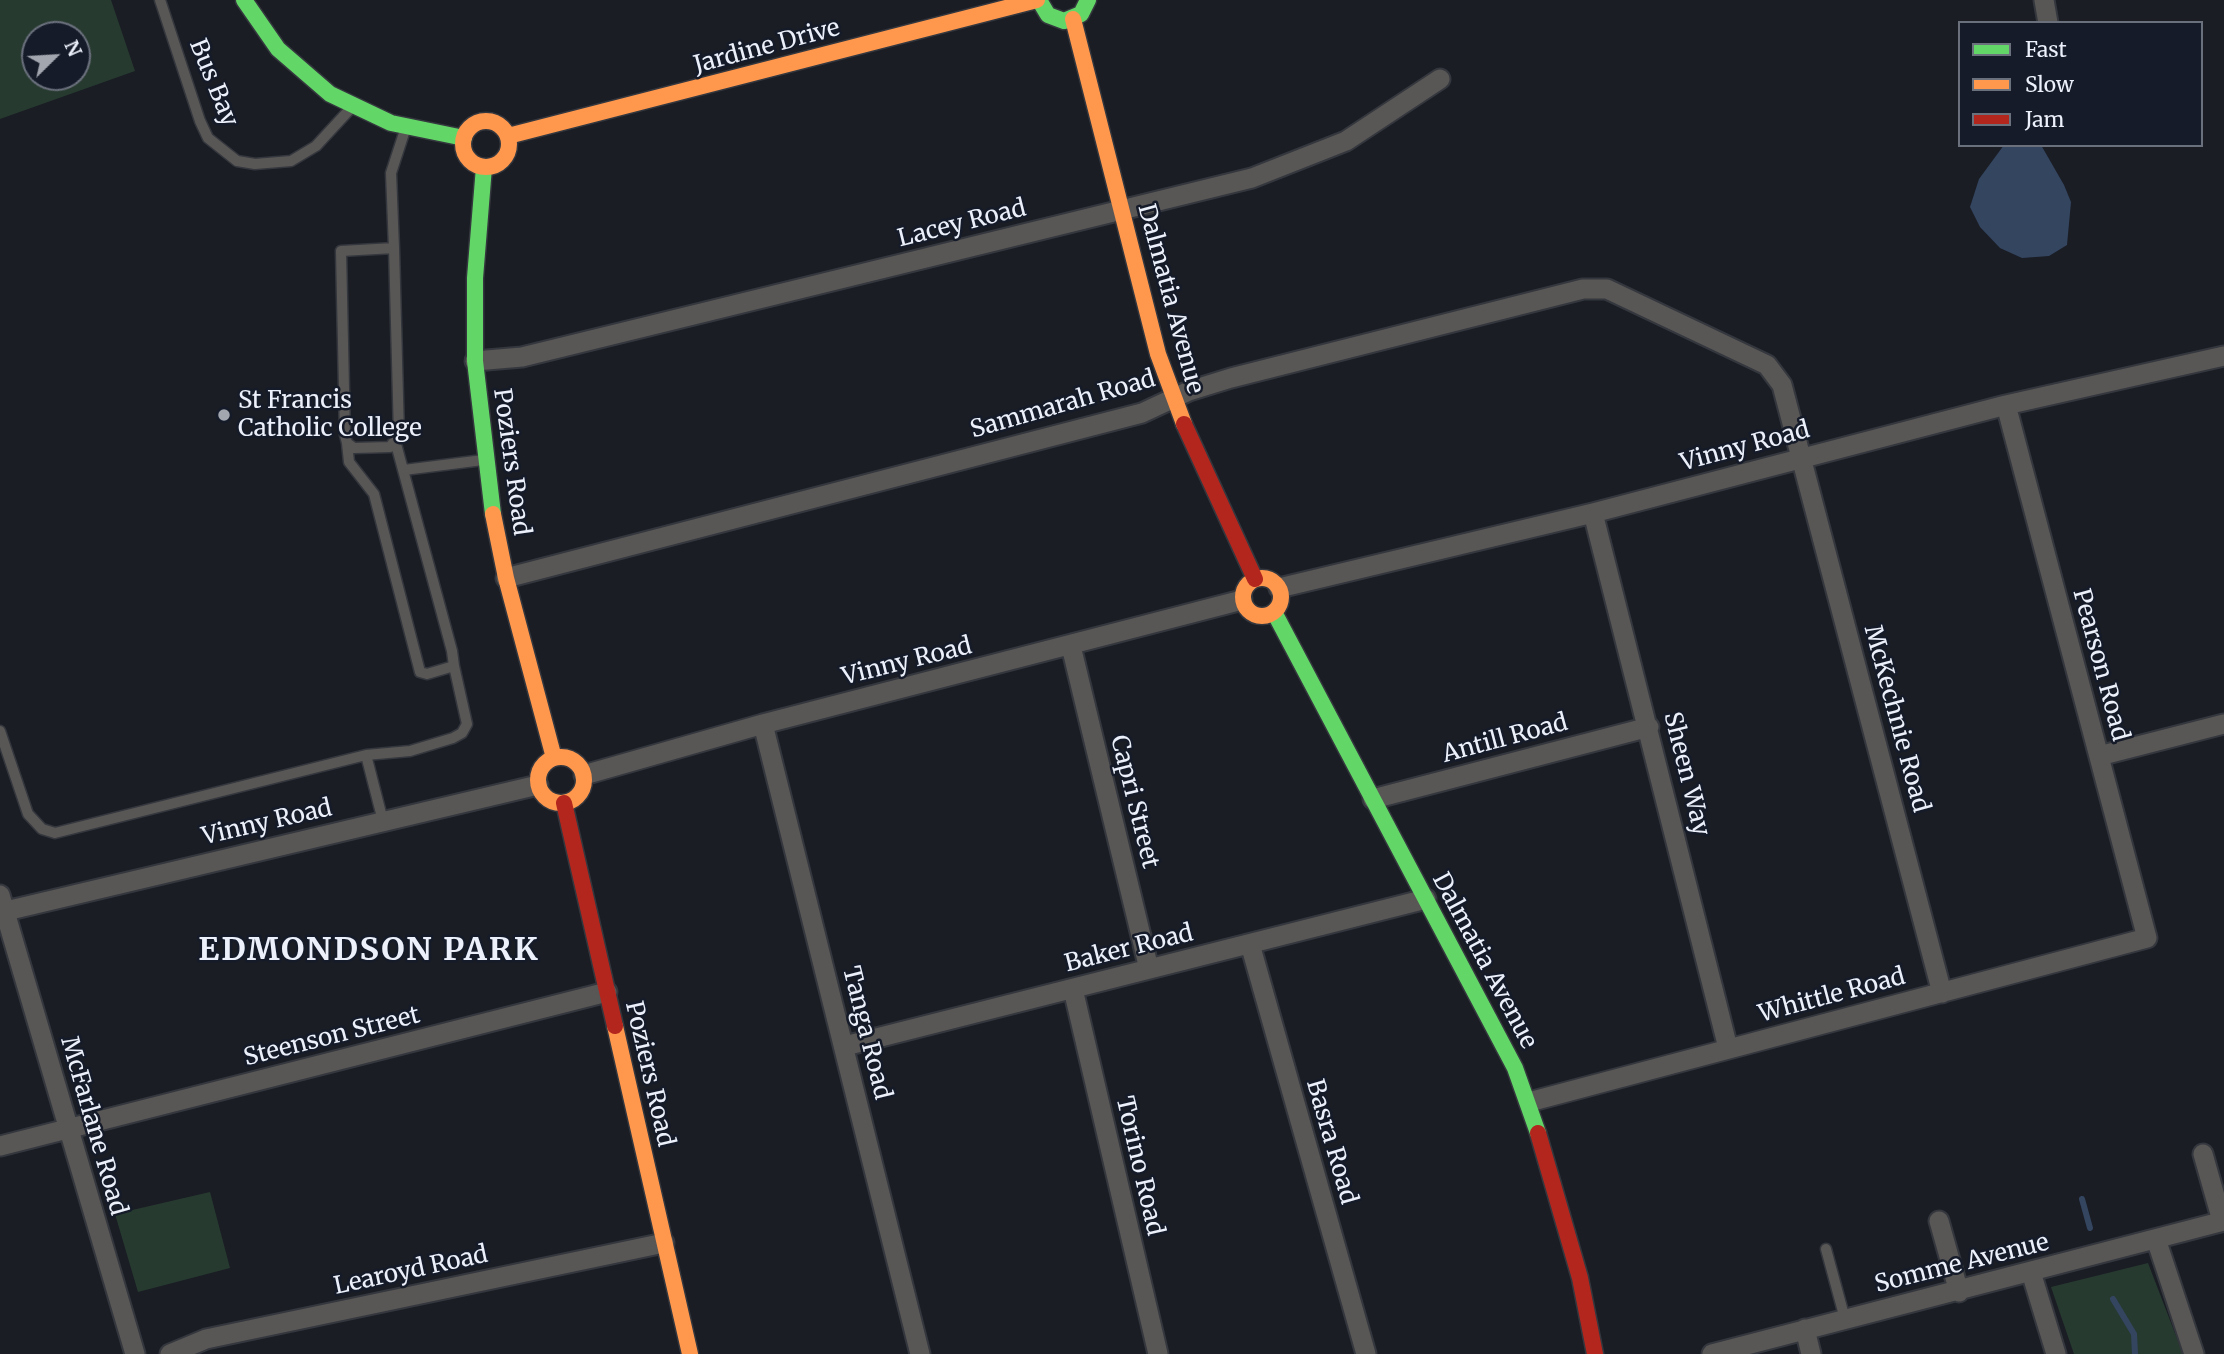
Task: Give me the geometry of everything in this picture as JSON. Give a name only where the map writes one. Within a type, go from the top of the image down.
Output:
[{"type":"street","points":[[244,0],[278,49],[306,76],[352,107],[406,127],[464,138]]},
{"type":"street","points":[[1038,0],[1048,15],[1056,20],[1073,19],[1081,14],[1088,0]]},
{"type":"street","name":"Jardine Drive","points":[[508,136],[1038,0]]},
{"type":"street","points":[[2044,0],[2048,21]]},
{"type":"street","name":"Dalmatia Avenue","points":[[1073,19],[1173,399],[1210,489],[1255,579]]},
{"type":"street","name":"Lacey Road","points":[[475,361],[522,357],[1252,178],[1346,141],[1440,79]]},
{"type":"street","points":[[485,120],[499,124],[508,136],[509,151],[505,158],[491,167],[484,167],[467,157],[464,138],[471,125],[485,120]]},
{"type":"street","name":"Poziers Road","points":[[484,167],[475,278],[475,361],[486,460],[506,578],[554,758]]},
{"type":"street","name":"Sammarah Road","points":[[506,578],[1132,416],[1231,377],[1583,289],[1600,288],[1767,365],[1782,385],[1802,458]]},
{"type":"street","name":"Vinny Road","points":[[1279,588],[1593,513],[2006,405],[2224,356]]},
{"type":"street","name":"Pearson Road","points":[[2006,405],[2147,938]]},
{"type":"street","name":"McKechnie Road","points":[[1802,458],[1942,993]]},
{"type":"street","name":"Sheen Way","points":[[1593,513],[1728,1048]]},
{"type":"street","points":[[1255,579],[1268,579],[1279,588],[1281,601],[1274,612],[1254,615],[1242,600],[1245,587],[1255,579]]},
{"type":"street","name":"Vinny Road","points":[[584,775],[764,724],[1242,600]]},
{"type":"street","name":"Dalmatia Avenue","points":[[1274,612],[1516,1068],[1529,1102],[1580,1278],[1595,1354]]},
{"type":"street","name":"Capri Street","points":[[1071,646],[1149,969]]},
{"type":"street","name":"Tanga Road","points":[[764,724],[920,1354]]},
{"type":"street","points":[[2099,756],[2224,724]]},
{"type":"street","name":"Antill Road","points":[[1373,799],[1648,727]]},
{"type":"street","points":[[554,758],[569,758],[584,775],[578,797],[564,803],[551,801],[538,785],[540,771],[554,758]]},
{"type":"street","name":"Vinny Road","points":[[3,903],[538,785]]},
{"type":"street","name":"Poziers Road","points":[[564,803],[690,1354]]},
{"type":"street","name":"Baker Road","points":[[845,1046],[1426,899]]},
{"type":"street","name":"McFarlane Road","points":[[3,903],[135,1354]]},
{"type":"street","name":"Whittle Road","points":[[1529,1102],[2147,938]]},
{"type":"street","name":"Basra Road","points":[[1250,944],[1366,1354]]},
{"type":"street","name":"Torino Road","points":[[1073,989],[1158,1354]]},
{"type":"street","name":"Steenson Street","points":[[0,1146],[607,992]]},
{"type":"street","points":[[2203,1154],[2223,1221]]},
{"type":"street","points":[[1939,1221],[1959,1292]]},
{"type":"street","name":"Somme Avenue","points":[[1712,1354],[1959,1292],[2223,1221]]},
{"type":"street","points":[[2156,1239],[2194,1354]]},
{"type":"street","name":"Learoyd Road","points":[[170,1354],[206,1339],[664,1243]]},
{"type":"street","points":[[2031,1272],[2056,1354]]},
{"type":"street","points":[[1805,1329],[1811,1354]]},
{"type":"lane","name":"Bus Bay","points":[[160,0],[204,130],[222,151],[237,160],[255,164],[291,161],[316,146],[352,107]]},
{"type":"lane","points":[[0,731],[28,814],[42,830],[55,833],[366,755],[410,751],[462,733],[467,724],[466,709],[396,444],[400,435],[391,173],[406,127]]},
{"type":"lane","points":[[394,248],[341,251],[349,462],[374,494],[420,672],[427,674],[454,666]]},
{"type":"lane","points":[[347,443],[354,449],[385,449],[396,444]]},
{"type":"lane","points":[[404,470],[486,460]]},
{"type":"lane","points":[[366,755],[383,821]]},
{"type":"lane","points":[[1826,1249],[1845,1319]]},
{"type":"green space","points":[[0,0],[111,0],[135,71],[91,87],[91,21],[21,21],[21,91],[79,91],[0,119]]},
{"type":"green space","points":[[210,1192],[230,1268],[138,1292],[115,1214]]},
{"type":"green space","points":[[2148,1263],[2183,1354],[2074,1354],[2051,1287]]},
{"type":"water","points":[[2003,147],[2042,147],[2071,202],[2067,245],[2049,256],[2022,258],[2000,248],[1980,227],[1970,207],[1979,179]]},
{"type":"waterway","points":[[2082,1199],[2090,1228]]},
{"type":"waterway","points":[[2113,1299],[2134,1334],[2135,1354]]},
{"type":"traffic: fast","points":[[244,0],[278,49],[330,94],[391,123],[464,138]]},
{"type":"traffic: fast","points":[[1039,0],[1048,15],[1064,21],[1081,14],[1088,0]]},
{"type":"traffic: fast","points":[[484,167],[475,278],[475,361],[493,514]]},
{"type":"traffic: fast","points":[[1274,612],[1515,1068],[1538,1133]]},
{"type":"traffic: slow","points":[[508,136],[1037,0]]},
{"type":"traffic: slow","points":[[1073,19],[1158,354],[1184,424]]},
{"type":"traffic: slow","points":[[486,121],[502,128],[509,144],[502,160],[486,167],[470,160],[463,144],[470,128],[486,121]]},
{"type":"traffic: slow","points":[[493,514],[506,578],[554,758]]},
{"type":"traffic: slow","points":[[1262,578],[1276,583],[1281,597],[1276,611],[1262,616],[1248,611],[1243,597],[1248,583],[1262,578]]},
{"type":"traffic: slow","points":[[561,757],[577,764],[584,780],[577,796],[561,803],[545,796],[538,780],[545,764],[561,757]]},
{"type":"traffic: slow","points":[[615,1026],[690,1354]]},
{"type":"traffic: jam","points":[[1184,424],[1255,579]]},
{"type":"traffic: jam","points":[[564,803],[615,1026]]},
{"type":"traffic: jam","points":[[1538,1133],[1580,1278],[1595,1354]]},
{"type":"place","name":"St Francis Catholic College","points":[[224,415]]},
{"type":"district","name":"EDMONDSON PARK","points":[[369,951]]}]
